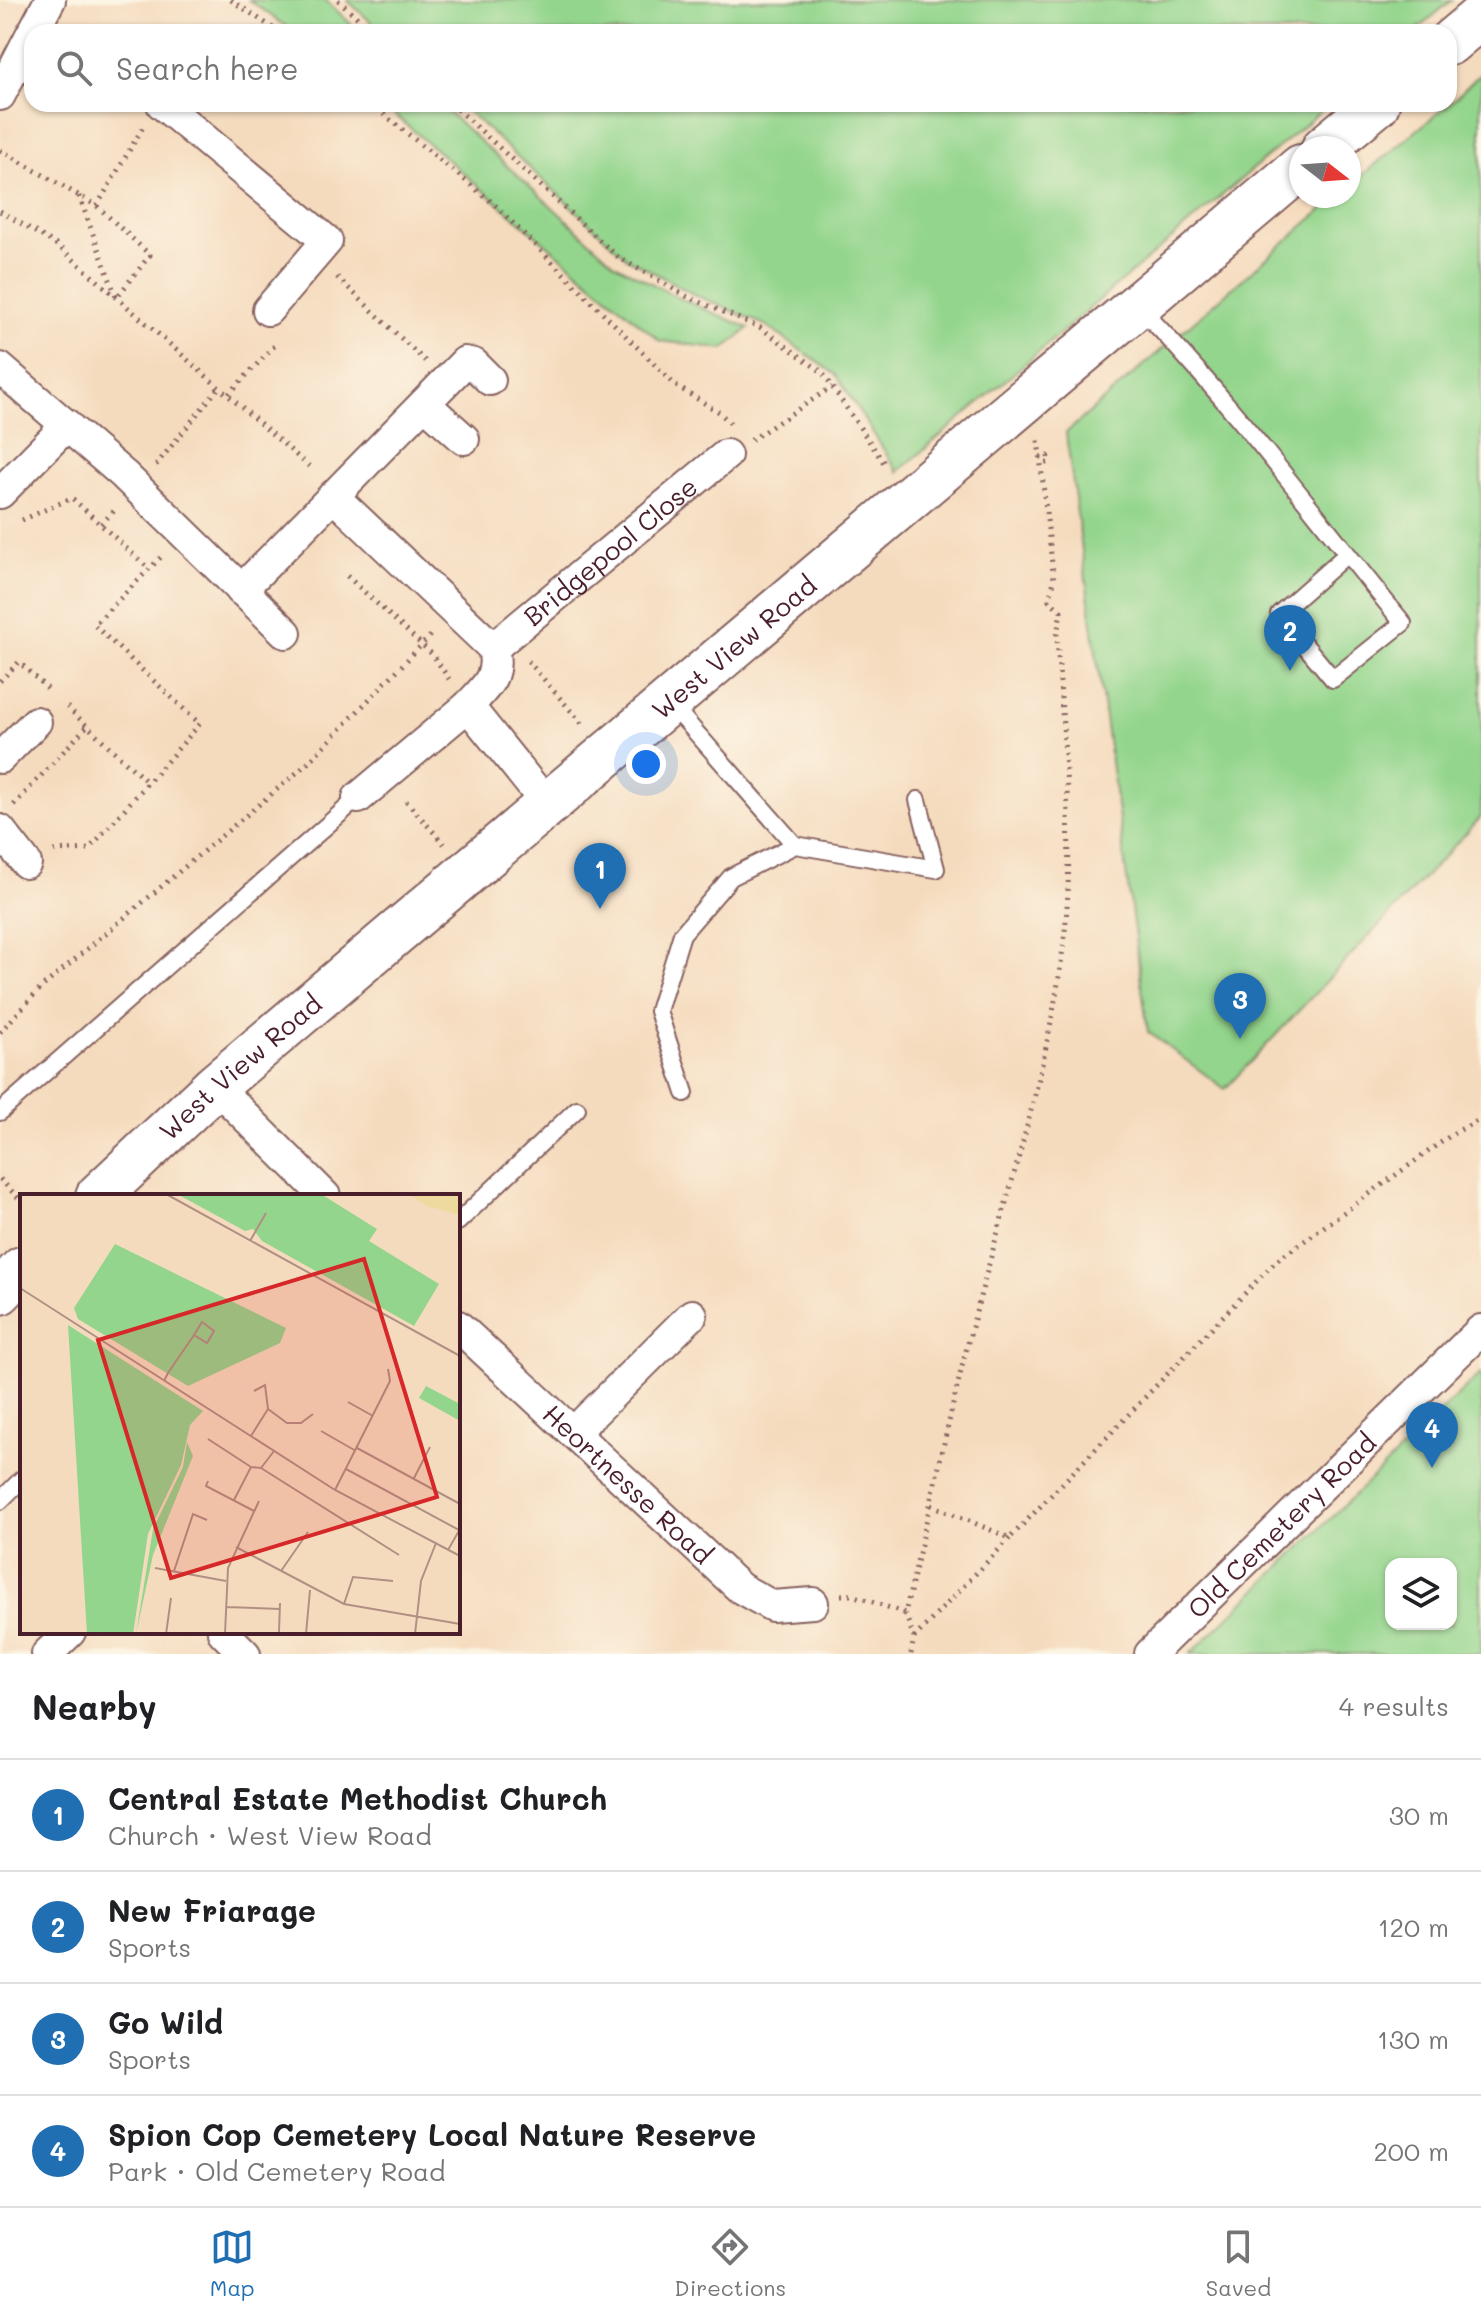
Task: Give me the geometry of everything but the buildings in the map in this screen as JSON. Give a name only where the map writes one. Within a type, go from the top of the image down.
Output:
[{"type":"main road","points":[[1457,36],[1481,16]]},
{"type":"main road","points":[[1338,136],[1367,112]]},
{"type":"main road","name":"West View Road","points":[[100,1194],[215,1086],[549,807],[1289,177]]},
{"type":"main road","points":[[0,1292],[20,1271]]},
{"type":"street","points":[[38,24],[50,0]]},
{"type":"street","points":[[0,95],[24,51]]},
{"type":"street","points":[[159,112],[327,241],[268,310]]},
{"type":"street","points":[[241,590],[465,362],[474,364],[490,380]]},
{"type":"street","points":[[0,368],[139,490],[286,633]]},
{"type":"street","points":[[425,404],[464,439]]},
{"type":"street","points":[[0,493],[67,425]]},
{"type":"street","name":"Bridgepool Close","points":[[493,648],[726,455]]},
{"type":"street","points":[[333,496],[493,648],[497,664],[493,679],[468,706],[358,798]]},
{"type":"street","points":[[468,706],[549,807]]},
{"type":"street","points":[[0,758],[36,722]]},
{"type":"street","points":[[5,820],[36,857]]},
{"type":"street","points":[[215,1086],[316,1193]]},
{"type":"street","points":[[574,1432],[692,1315]]},
{"type":"street","name":"Heortnesse Road","points":[[460,1328],[740,1588],[772,1606],[813,1603]]},
{"type":"street","name":"Old Cemetery Road","points":[[1150,1654],[1481,1330]]},
{"type":"street","points":[[47,1654],[68,1634]]},
{"type":"street","points":[[225,1634],[245,1654]]},
{"type":"lane","points":[[1137,305],[1172,340],[1347,554],[1403,623],[1333,679],[1279,614],[1347,554]]},
{"type":"lane","points":[[670,703],[795,845]]},
{"type":"lane","points":[[0,1112],[358,798]]},
{"type":"lane","points":[[685,1093],[658,1011],[682,934],[731,877],[795,845],[936,869],[918,800]]},
{"type":"lane","points":[[460,1220],[577,1109]]},
{"type":"lane","points":[[0,1501],[20,1481]]},
{"type":"path","points":[[231,0],[267,24]]},
{"type":"path","points":[[338,0],[364,24]]},
{"type":"path","points":[[97,206],[155,112]]},
{"type":"path","points":[[381,112],[493,203],[676,386],[719,412],[748,442],[832,387]]},
{"type":"path","points":[[461,112],[618,257],[686,296],[761,328],[822,372],[910,501]]},
{"type":"path","points":[[0,150],[97,206],[150,255],[117,297]]},
{"type":"path","points":[[79,196],[117,297]]},
{"type":"path","points":[[0,211],[57,245],[229,394],[321,478],[333,496]]},
{"type":"path","points":[[315,255],[446,381]]},
{"type":"path","points":[[229,394],[290,329],[268,310]]},
{"type":"path","points":[[101,524],[139,490],[220,386]]},
{"type":"path","points":[[911,1654],[914,1638],[905,1613],[978,1303],[1030,1125],[1052,1033],[1065,928],[1067,840],[1057,635],[1061,611],[1049,600],[1054,581],[1040,461],[1027,400]]},
{"type":"path","points":[[14,523],[72,498],[149,569]]},
{"type":"path","points":[[36,857],[89,849],[200,724],[94,625],[183,535]]},
{"type":"path","points":[[347,576],[421,645],[468,706]]},
{"type":"path","points":[[0,1032],[42,987],[306,765],[454,611]]},
{"type":"path","points":[[527,660],[592,735]]},
{"type":"path","points":[[0,681],[19,662],[53,694]]},
{"type":"path","points":[[64,704],[148,783]]},
{"type":"path","points":[[5,820],[87,726]]},
{"type":"path","points":[[405,799],[451,852]]},
{"type":"path","points":[[914,1638],[1275,1262],[1454,1133],[1481,1119]]},
{"type":"path","points":[[0,1179],[20,1200]]},
{"type":"path","points":[[931,1505],[1010,1538]]},
{"type":"path","points":[[813,1603],[835,1597],[836,1588],[840,1587],[840,1595],[852,1595],[905,1613]]},
{"type":"green space","points":[[249,0],[325,0],[351,24],[283,24]]},
{"type":"green space","points":[[347,0],[1452,0],[1424,24],[373,24]]},
{"type":"green space","points":[[1481,73],[1481,817],[1225,1089],[1148,1032],[1066,433],[1324,208],[1361,208],[1361,176],[1439,112],[1457,112],[1457,96]]},
{"type":"green space","points":[[391,112],[448,112],[615,264],[679,298],[749,328],[724,349],[660,341]]},
{"type":"green space","points":[[469,112],[1320,112],[898,472],[836,375],[765,325],[695,295],[627,258]]},
{"type":"green space","points":[[1481,1373],[1481,1654],[1190,1654]]},
{"type":"place","name":"New Friarage","points":[[1290,671]]},
{"type":"place","name":"Central Estate Methodist Church","points":[[600,909]]},
{"type":"place","name":"Go Wild","points":[[1240,1039]]},
{"type":"place","name":"Spion Cop Cemetery Local Nature Reserve","points":[[1432,1468]]}]
